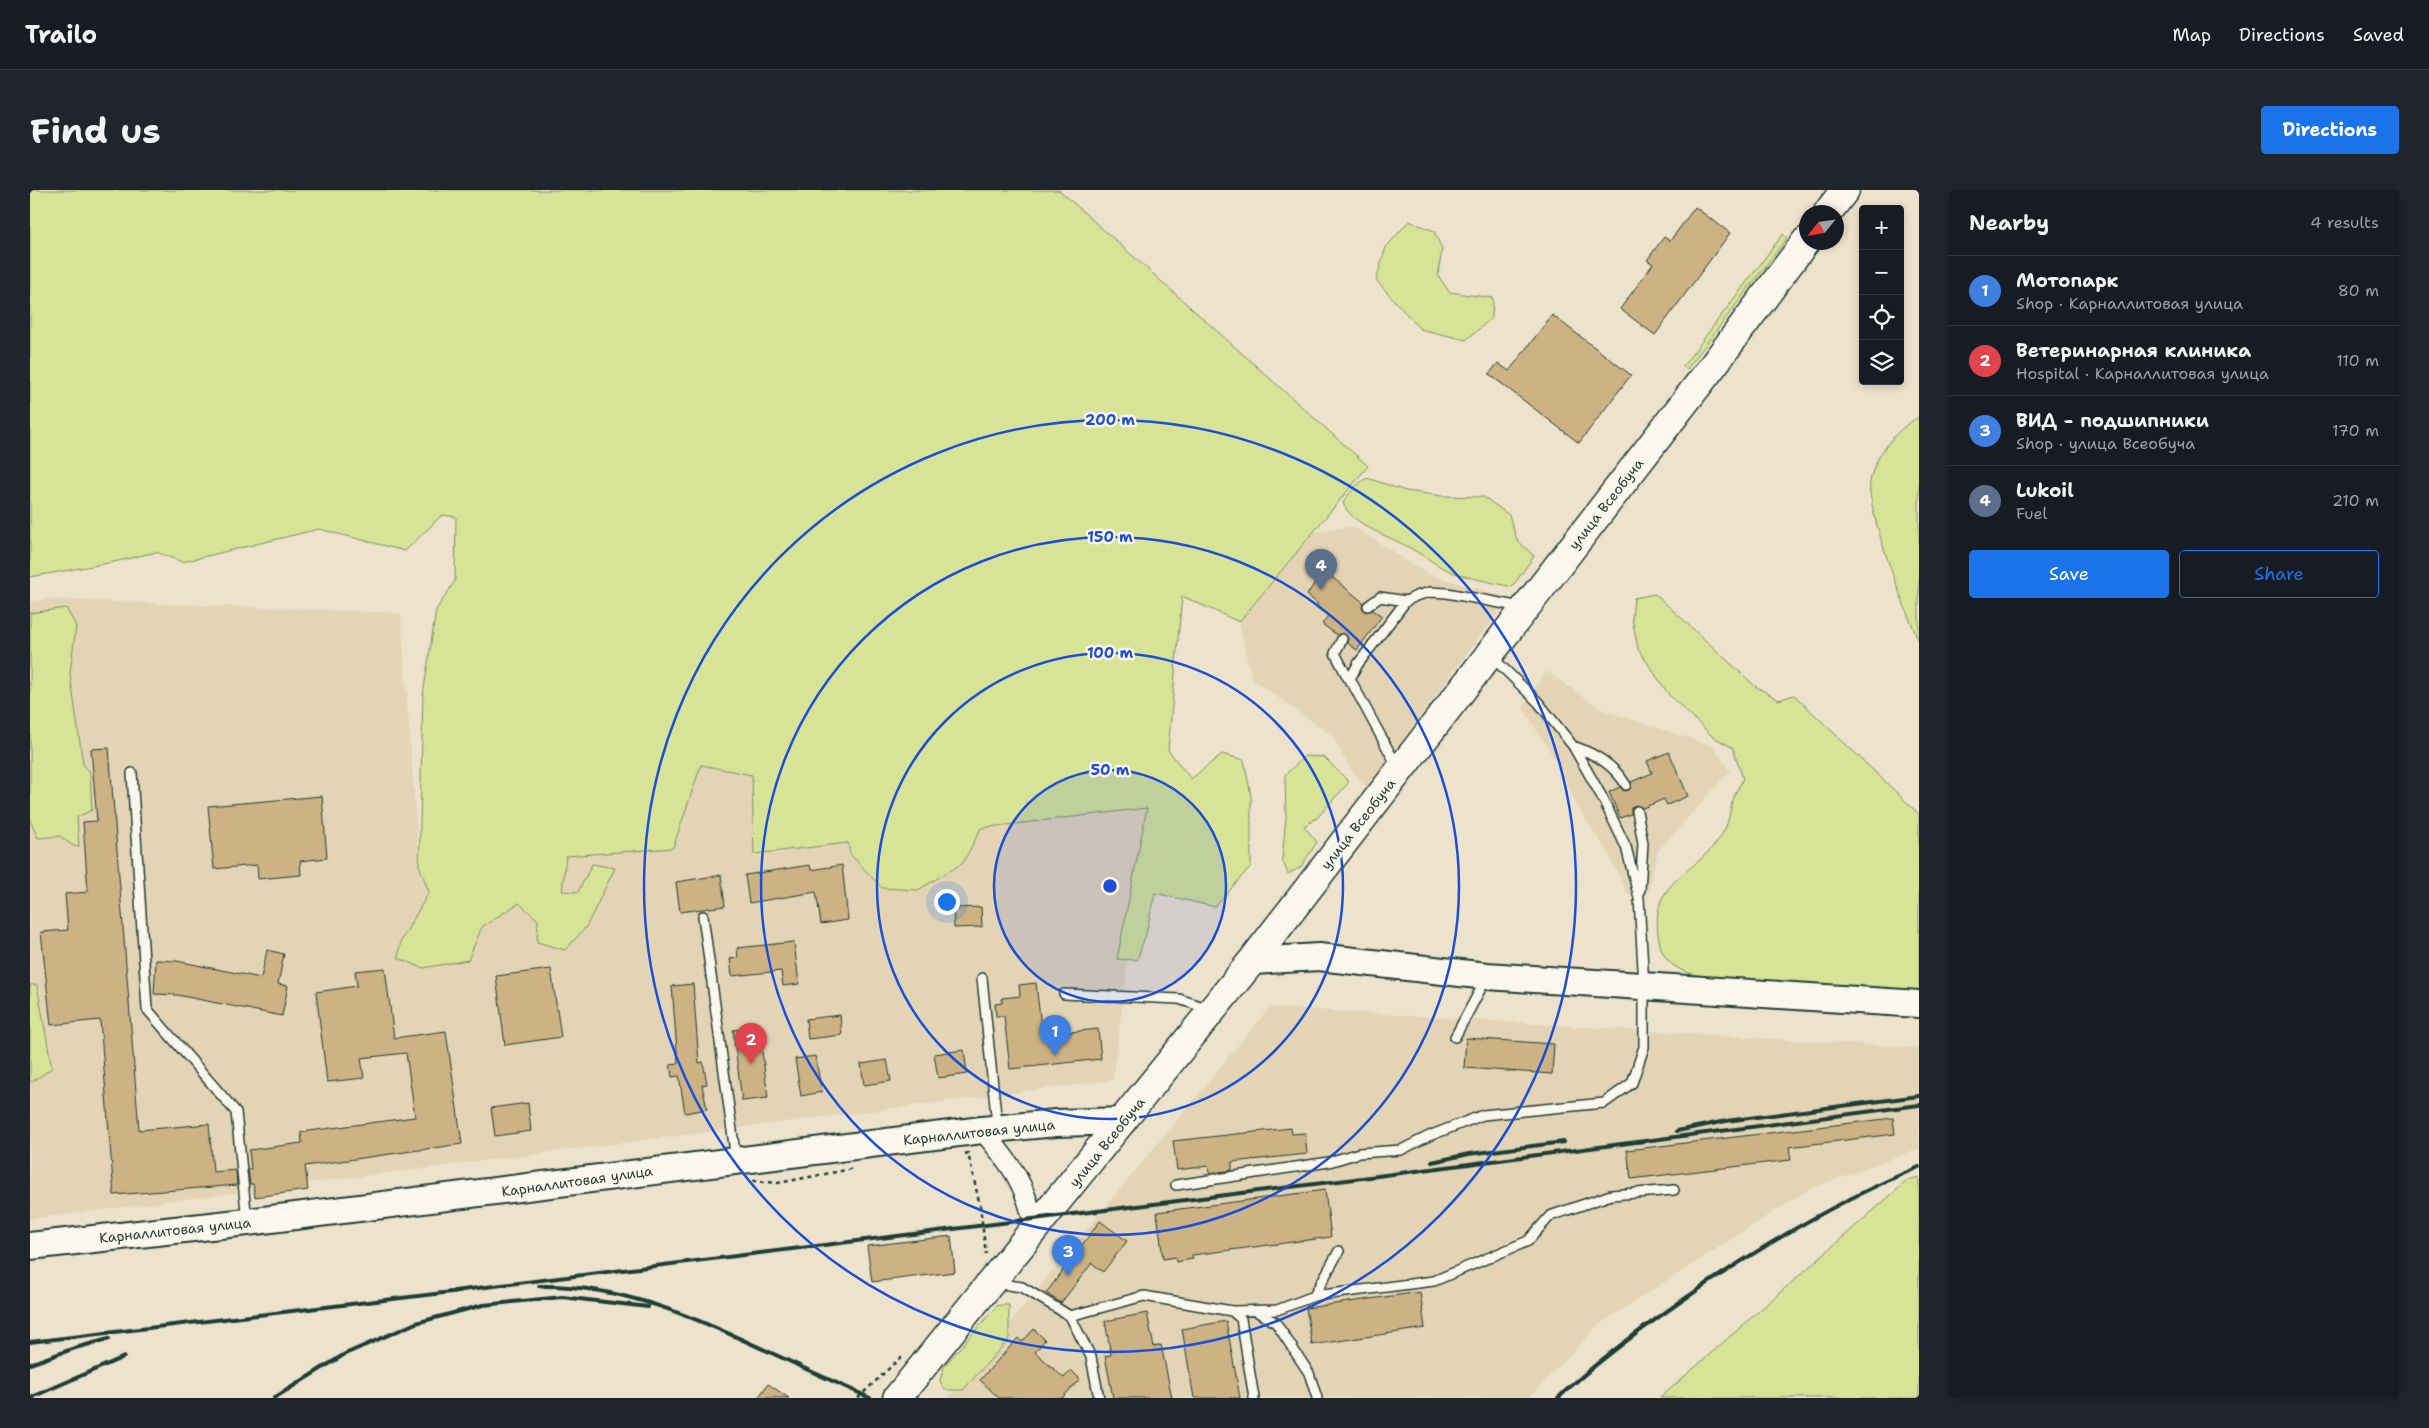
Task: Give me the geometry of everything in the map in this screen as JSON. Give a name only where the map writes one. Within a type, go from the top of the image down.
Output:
[{"type":"main road","name":"улица Всеобуча","points":[[897,1398],[989,1271],[1035,1231],[1252,962],[1490,655],[1799,249]]},
{"type":"street","points":[[1252,962],[1319,956],[1488,976],[1919,1004]]},
{"type":"street","name":"Карналлитовая улица","points":[[30,1246],[741,1170],[990,1129],[1056,1123],[1124,1121]]},
{"type":"street","points":[[990,1129],[1017,1174],[1031,1207],[1035,1231]]},
{"type":"lane","points":[[1350,682],[1350,676],[1354,669],[1406,601],[1425,593],[1440,592],[1526,608]]},
{"type":"lane","points":[[1368,606],[1380,597],[1406,601]]},
{"type":"lane","points":[[1342,639],[1335,653],[1399,770]]},
{"type":"lane","points":[[1490,655],[1538,702],[1573,746],[1602,796],[1626,847],[1639,898]]},
{"type":"lane","points":[[1573,746],[1589,752],[1606,762],[1626,785]]},
{"type":"lane","points":[[132,772],[147,1009],[236,1112],[247,1222]]},
{"type":"lane","points":[[1176,1185],[1329,1162],[1359,1152],[1402,1150],[1429,1136],[1483,1115],[1569,1108],[1604,1103],[1632,1083],[1644,1047],[1644,986],[1639,898],[1643,843],[1637,811]]},
{"type":"lane","points":[[703,916],[741,1170]]},
{"type":"lane","points":[[1456,1036],[1488,976]]},
{"type":"lane","points":[[982,978],[990,1129]]},
{"type":"lane","points":[[1064,994],[1178,999],[1212,1010]]},
{"type":"lane","points":[[1070,1316],[1144,1296],[1232,1311],[1277,1310],[1314,1296],[1434,1281],[1528,1241],[1550,1216],[1611,1194],[1674,1190]]},
{"type":"lane","points":[[1314,1296],[1339,1251]]},
{"type":"lane","points":[[989,1271],[1070,1316],[1091,1357],[1099,1398]]},
{"type":"lane","points":[[1232,1311],[1241,1319],[1254,1398]]},
{"type":"lane","points":[[1256,1311],[1276,1322],[1309,1373],[1317,1398]]},
{"type":"path","points":[[958,1155],[968,1154],[983,1224],[989,1271]]},
{"type":"path","points":[[741,1170],[778,1183],[860,1168]]},
{"type":"path","points":[[858,1398],[908,1351]]},
{"type":"shaded area","points":[[1353,526],[1427,574],[1509,598],[1367,787],[1349,768],[1333,736],[1252,679],[1239,622],[1311,532]]},
{"type":"shaded area","points":[[46,599],[401,613],[419,865],[673,848],[700,765],[752,775],[754,854],[1147,808],[1113,1080],[30,1219],[30,602]]},
{"type":"shaded area","points":[[1546,671],[1603,710],[1713,746],[1730,771],[1658,851],[1648,891],[1627,894],[1607,851],[1579,810],[1559,766],[1523,708]]},
{"type":"shaded area","points":[[1270,1007],[1919,1048],[1919,1149],[1811,1188],[1598,1325],[1529,1398],[948,1398]]},
{"type":"green space","points":[[30,190],[1059,190],[1368,466],[1239,622],[1182,596],[1168,750],[1191,779],[1222,754],[1244,760],[1251,796],[1251,866],[1215,907],[1155,893],[1146,934],[1137,960],[1117,959],[1147,808],[981,828],[963,863],[918,890],[882,888],[850,854],[848,843],[754,854],[752,775],[701,765],[673,848],[566,856],[562,891],[578,892],[592,864],[615,868],[586,927],[565,950],[537,942],[538,920],[519,903],[482,927],[468,960],[423,968],[398,958],[401,941],[429,892],[419,865],[423,695],[436,610],[455,581],[456,517],[442,515],[405,551],[319,529],[182,562],[156,552],[114,562],[30,577]]},
{"type":"green space","points":[[1409,221],[1434,231],[1442,249],[1438,275],[1449,292],[1493,298],[1492,318],[1466,340],[1420,329],[1376,280],[1386,247]]},
{"type":"green space","points":[[1783,234],[1787,238],[1687,369],[1683,366]]},
{"type":"green space","points":[[1919,417],[1919,641],[1905,608],[1880,537],[1870,495],[1870,482],[1876,463],[1887,444],[1910,422]]},
{"type":"green space","points":[[1367,478],[1406,491],[1443,496],[1484,497],[1509,515],[1517,540],[1534,556],[1512,587],[1467,577],[1447,570],[1412,549],[1373,530],[1348,511],[1343,503],[1348,495]]},
{"type":"green space","points":[[1655,594],[1755,686],[1779,700],[1794,695],[1919,814],[1919,995],[1713,978],[1686,972],[1671,964],[1666,958],[1659,940],[1657,918],[1661,902],[1668,889],[1678,878],[1715,845],[1725,829],[1733,800],[1743,779],[1733,748],[1712,736],[1669,695],[1638,649],[1632,618],[1634,598]]},
{"type":"green space","points":[[66,608],[76,626],[70,673],[83,764],[90,772],[92,810],[77,817],[79,847],[73,846],[60,836],[38,838],[30,820],[30,613]]},
{"type":"green space","points":[[1305,756],[1324,757],[1349,782],[1317,818],[1304,826],[1317,842],[1301,867],[1288,874],[1282,859],[1286,817],[1285,775]]},
{"type":"green space","points":[[30,985],[37,985],[52,1068],[32,1082],[30,1082]]},
{"type":"green space","points":[[1919,1177],[1919,1398],[1660,1398],[1908,1180]]},
{"type":"green space","points":[[998,1305],[1009,1305],[1009,1339],[963,1390],[945,1390],[940,1381],[944,1366]]},
{"type":"building","points":[[1695,207],[1730,233],[1655,335],[1620,309],[1653,264],[1647,260],[1664,237],[1670,241]]},
{"type":"building","points":[[1552,315],[1631,375],[1579,443],[1489,374],[1498,363],[1509,371]]},
{"type":"building","points":[[1323,570],[1363,602],[1362,607],[1365,612],[1373,610],[1382,616],[1357,650],[1347,643],[1348,638],[1345,634],[1337,635],[1322,624],[1328,616],[1316,607],[1318,604],[1307,595]]},
{"type":"building","points":[[109,748],[139,1130],[209,1124],[213,1172],[236,1170],[237,1185],[114,1195],[100,1020],[51,1025],[41,932],[68,930],[65,894],[88,892],[83,822],[97,821],[91,749]]},
{"type":"building","points":[[1669,752],[1688,796],[1667,805],[1664,799],[1643,808],[1635,805],[1631,808],[1631,814],[1620,818],[1609,792],[1620,787],[1624,791],[1629,790],[1631,782],[1652,773],[1647,761]]},
{"type":"building","points":[[322,796],[327,858],[300,861],[301,875],[258,879],[257,865],[214,869],[208,806]]},
{"type":"building","points":[[810,865],[811,870],[842,865],[848,920],[821,924],[816,892],[749,903],[745,875]]},
{"type":"building","points":[[721,875],[725,906],[680,912],[676,882]]},
{"type":"building","points":[[981,907],[982,927],[954,928],[953,908]]},
{"type":"building","points":[[794,942],[799,984],[783,986],[781,971],[732,976],[730,959],[738,958],[737,948]]},
{"type":"building","points":[[267,950],[284,954],[278,984],[288,986],[282,1016],[177,995],[154,994],[156,960],[177,961],[261,978]]},
{"type":"building","points":[[385,968],[394,1038],[446,1031],[462,1144],[305,1166],[308,1190],[255,1197],[253,1184],[250,1184],[248,1169],[251,1169],[249,1150],[302,1143],[301,1132],[415,1117],[406,1053],[361,1058],[364,1078],[327,1082],[316,992],[357,986],[355,971]]},
{"type":"building","points":[[551,969],[561,1037],[505,1045],[496,976]]},
{"type":"building","points":[[1036,983],[1042,1035],[1098,1029],[1101,1059],[1010,1069],[1004,1016],[996,1016],[995,1004],[1002,1003],[1002,998],[1020,996],[1019,985]]},
{"type":"building","points":[[693,984],[699,1063],[703,1062],[707,1084],[702,1085],[707,1109],[685,1113],[679,1076],[672,1077],[670,1065],[678,1064],[672,986]]},
{"type":"building","points":[[840,1015],[842,1035],[808,1039],[806,1019]]},
{"type":"building","points":[[759,1027],[768,1098],[742,1101],[733,1030]]},
{"type":"building","points":[[1466,1038],[1554,1044],[1552,1074],[1464,1068]]},
{"type":"building","points":[[964,1050],[967,1074],[938,1078],[934,1054]]},
{"type":"building","points":[[815,1056],[822,1092],[801,1096],[795,1059]]},
{"type":"building","points":[[887,1060],[891,1081],[864,1085],[861,1064]]},
{"type":"building","points":[[528,1103],[531,1131],[495,1136],[491,1108]]},
{"type":"building","points":[[1893,1118],[1895,1134],[1789,1147],[1791,1160],[1631,1179],[1627,1150]]},
{"type":"building","points":[[1291,1128],[1292,1134],[1305,1133],[1307,1154],[1232,1162],[1232,1170],[1227,1171],[1209,1173],[1208,1166],[1177,1170],[1173,1141]]},
{"type":"building","points":[[1325,1190],[1331,1237],[1192,1255],[1193,1259],[1176,1262],[1175,1257],[1163,1259],[1157,1212]]},
{"type":"building","points":[[1100,1221],[1127,1241],[1103,1272],[1092,1263],[1061,1303],[1046,1293]]},
{"type":"building","points":[[951,1236],[955,1272],[872,1282],[867,1246]]},
{"type":"building","points":[[1420,1292],[1425,1328],[1312,1345],[1306,1308]]},
{"type":"building","points":[[1147,1313],[1154,1347],[1161,1345],[1172,1398],[1113,1398],[1105,1356],[1111,1355],[1105,1321]]},
{"type":"building","points":[[1226,1321],[1240,1398],[1194,1398],[1182,1329]]},
{"type":"building","points":[[1034,1329],[1045,1340],[1035,1352],[1064,1378],[1071,1370],[1080,1379],[1062,1398],[999,1398],[980,1380],[1018,1338],[1022,1342]]},
{"type":"building","points":[[768,1384],[789,1398],[758,1398]]},
{"type":"railway","points":[[1677,1131],[1726,1121],[1919,1096]]},
{"type":"railway","points":[[454,1291],[1347,1180],[1919,1105]]},
{"type":"railway","points":[[1432,1162],[1469,1154],[1564,1142]]},
{"type":"railway","points":[[1558,1398],[1587,1372],[1633,1336],[1737,1264],[1826,1211],[1919,1167]]},
{"type":"railway","points":[[539,1286],[574,1287],[608,1292],[642,1301],[707,1324],[802,1367]]},
{"type":"railway","points":[[30,1342],[460,1291]]},
{"type":"railway","points":[[274,1398],[345,1354],[416,1323],[483,1305],[562,1297],[648,1307]]},
{"type":"railway","points":[[30,1364],[75,1348],[109,1339]]},
{"type":"railway","points":[[30,1398],[124,1357]]},
{"type":"railway","points":[[797,1365],[870,1398]]},
{"type":"place","name":"Lukoil","points":[[1321,590]]},
{"type":"place","name":"Мотопарк","points":[[1055,1056]]},
{"type":"place","name":"Ветеринарная клиника","points":[[751,1064]]},
{"type":"place","name":"ВИД - подшипники","points":[[1068,1276]]}]
